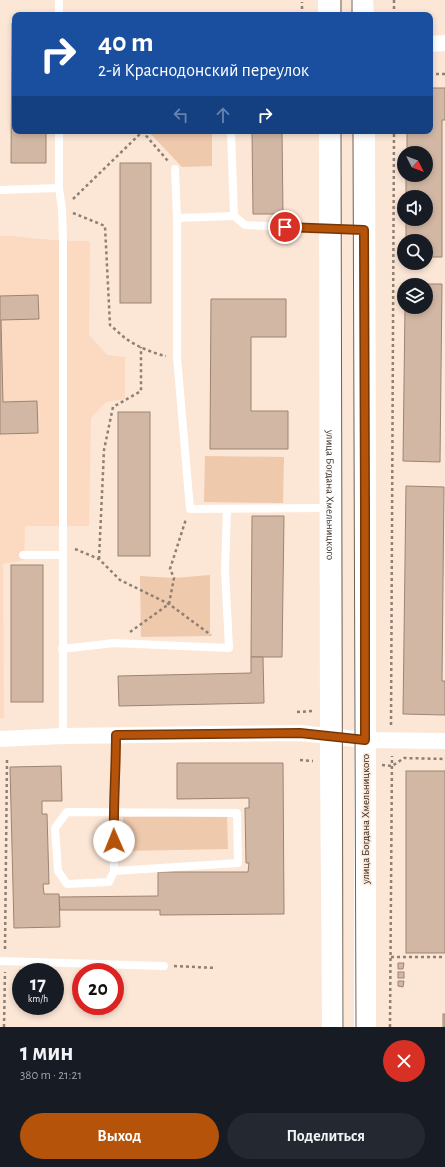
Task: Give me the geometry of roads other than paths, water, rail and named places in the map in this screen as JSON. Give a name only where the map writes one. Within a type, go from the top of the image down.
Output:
[{"type":"highway","points":[[329,0],[329,12]]},
{"type":"highway","points":[[362,0],[363,12]]},
{"type":"highway","name":"улица Богдана Хмельницкого","points":[[330,134],[333,1027]]},
{"type":"highway","name":"улица Богдана Хмельницкого","points":[[364,134],[365,1027]]},
{"type":"street","points":[[433,44],[445,43]]},
{"type":"street","points":[[0,739],[63,736],[300,733],[365,740],[445,741]]},
{"type":"lane","points":[[59,0],[59,12]]},
{"type":"lane","points":[[59,134],[59,188],[62,209],[63,241],[63,736]]},
{"type":"lane","points":[[231,134],[234,216]]},
{"type":"lane","points":[[175,169],[177,218],[176,357],[190,509],[227,510],[331,508]]},
{"type":"lane","points":[[0,190],[59,188]]},
{"type":"lane","points":[[177,218],[234,216],[245,225],[364,230]]},
{"type":"lane","points":[[62,649],[114,643],[229,648],[226,570],[227,510]]},
{"type":"lane","points":[[23,555],[63,555]]},
{"type":"lane","points":[[114,871],[238,863],[237,813],[113,812],[67,812],[55,828],[58,872],[67,884],[109,882],[114,871],[113,812],[116,735]]},
{"type":"lane","points":[[3,961],[164,966]]},
{"type":"tram line","points":[[341,0],[341,12]]},
{"type":"tram line","points":[[352,0],[352,12]]},
{"type":"tram line","points":[[341,134],[343,1027]]},
{"type":"tram line","points":[[353,134],[356,1027]]}]
